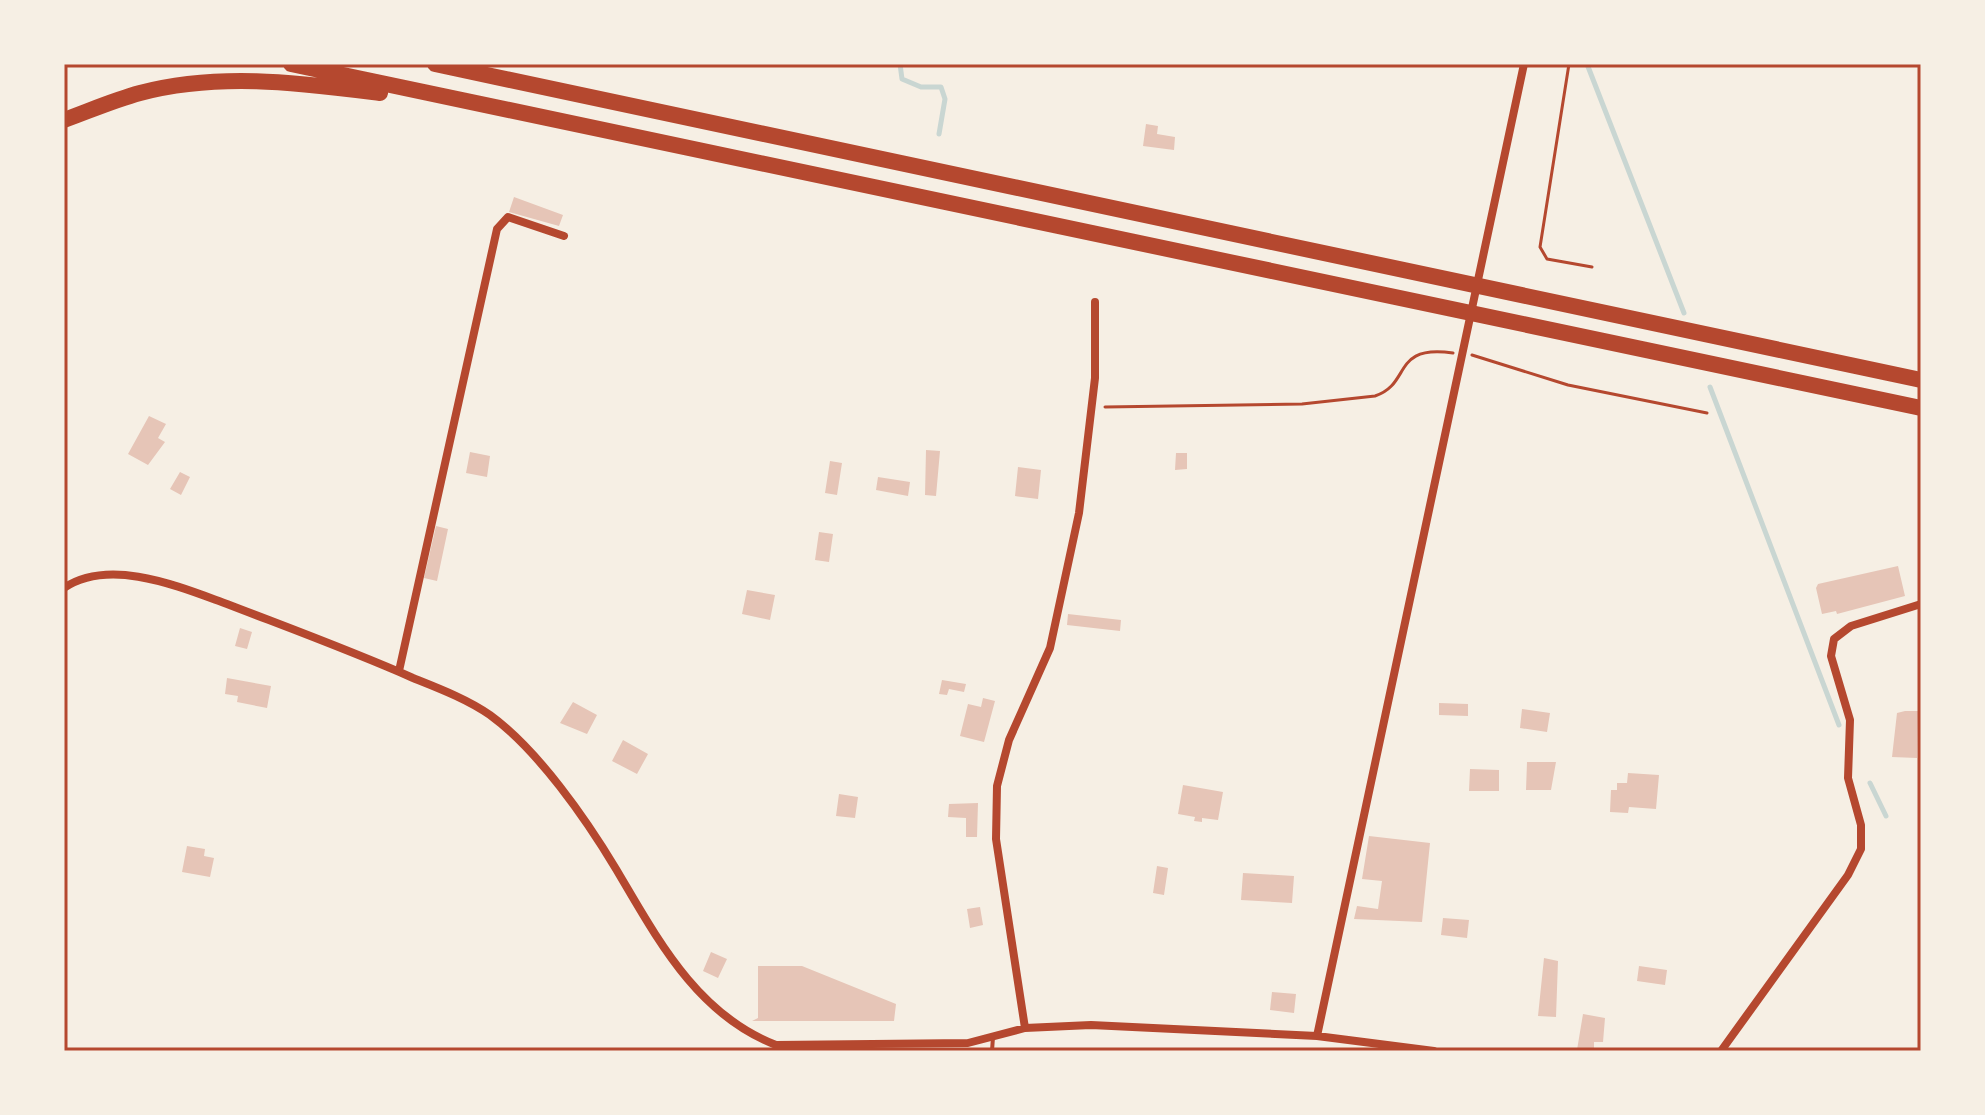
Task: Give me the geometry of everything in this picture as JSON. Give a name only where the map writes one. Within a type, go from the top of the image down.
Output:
[{"type":"highway","points":[[291,64],[1921,408]]},
{"type":"highway","points":[[435,64],[1921,380]]},
{"type":"highway","points":[[64,120],[141,93],[224,80],[292,82],[482,106]]},
{"type":"street","points":[[1317,1036],[1524,64]]},
{"type":"street","points":[[399,671],[436,492],[497,229],[508,217],[564,236]]},
{"type":"street","points":[[1025,1028],[996,839],[997,786],[1009,740],[1050,648],[1079,513],[1093,407],[1095,302]]},
{"type":"street","points":[[64,588],[75,580],[99,574],[125,576],[192,591],[399,671],[490,715],[528,753],[575,808],[676,967],[717,1010],[776,1048],[968,1043],[1025,1028],[1091,1025],[1317,1036],[1434,1051]]},
{"type":"street","points":[[1721,1051],[1848,875],[1861,849],[1861,825],[1848,778],[1850,720],[1831,656],[1834,639],[1851,626],[1921,604]]},
{"type":"lane","points":[[992,1051],[993,1037]]},
{"type":"path","points":[[1569,64],[1540,247],[1547,259],[1592,267]]},
{"type":"path","points":[[1093,407],[1302,404],[1375,396],[1384,393],[1408,360],[1427,351],[1472,356],[1568,385],[1707,413]]},
{"type":"building","points":[[1146,124],[1158,126],[1157,134],[1175,137],[1174,150],[1143,146]]},
{"type":"building","points":[[514,197],[563,215],[559,226],[509,212]]},
{"type":"building","points":[[149,416],[166,424],[158,438],[165,442],[148,465],[128,454]]},
{"type":"building","points":[[926,450],[940,451],[936,496],[925,495]]},
{"type":"building","points":[[470,452],[490,456],[487,477],[466,473]]},
{"type":"building","points":[[1176,453],[1187,453],[1187,469],[1175,470]]},
{"type":"building","points":[[830,461],[842,463],[837,495],[825,493]]},
{"type":"building","points":[[1018,467],[1041,470],[1038,499],[1015,496]]},
{"type":"building","points":[[180,472],[190,477],[181,495],[170,489]]},
{"type":"building","points":[[878,477],[910,482],[908,496],[876,490]]},
{"type":"building","points":[[436,526],[448,529],[437,581],[424,578]]},
{"type":"building","points":[[819,532],[833,534],[829,562],[815,560]]},
{"type":"building","points":[[1898,566],[1905,596],[1837,614],[1836,611],[1822,614],[1816,588],[1818,584]]},
{"type":"building","points":[[747,590],[775,595],[770,620],[742,614]]},
{"type":"building","points":[[1068,614],[1121,620],[1120,631],[1067,625]]},
{"type":"building","points":[[240,628],[252,632],[247,649],[235,646]]},
{"type":"building","points":[[227,678],[271,686],[267,708],[237,702],[238,696],[225,694]]},
{"type":"building","points":[[942,680],[966,684],[964,692],[949,689],[947,695],[939,694]]},
{"type":"building","points":[[983,698],[995,701],[984,742],[960,736],[968,704],[981,707]]},
{"type":"building","points":[[573,702],[597,715],[587,734],[560,723]]},
{"type":"building","points":[[1439,703],[1468,704],[1468,716],[1439,715]]},
{"type":"building","points":[[1522,709],[1550,713],[1547,732],[1520,728]]},
{"type":"building","points":[[1918,711],[1917,758],[1892,757],[1897,713]]},
{"type":"building","points":[[623,740],[648,754],[637,774],[612,761]]},
{"type":"building","points":[[1527,762],[1556,762],[1551,790],[1526,790]]},
{"type":"building","points":[[1470,769],[1499,770],[1499,791],[1469,791]]},
{"type":"building","points":[[1628,773],[1659,775],[1656,809],[1629,807],[1628,813],[1610,812],[1611,790],[1617,790],[1617,783],[1627,783]]},
{"type":"building","points":[[1183,785],[1223,792],[1218,820],[1202,818],[1202,822],[1194,821],[1195,817],[1178,814]]},
{"type":"building","points":[[839,794],[858,797],[855,818],[836,816]]},
{"type":"building","points":[[978,803],[977,837],[966,837],[966,818],[948,817],[949,804]]},
{"type":"building","points":[[1369,836],[1430,843],[1422,922],[1354,919],[1357,906],[1378,909],[1382,881],[1362,879]]},
{"type":"building","points":[[187,846],[205,849],[204,856],[214,858],[210,877],[182,872]]},
{"type":"building","points":[[1157,866],[1168,868],[1164,895],[1153,893]]},
{"type":"building","points":[[1243,873],[1294,876],[1292,903],[1241,900]]},
{"type":"building","points":[[980,907],[983,925],[970,928],[967,909]]},
{"type":"building","points":[[1443,918],[1469,920],[1467,938],[1441,935]]},
{"type":"building","points":[[711,952],[727,959],[718,978],[703,971]]},
{"type":"building","points":[[1544,958],[1558,961],[1556,1017],[1538,1016]]},
{"type":"building","points":[[758,966],[802,966],[896,1004],[894,1021],[752,1021],[758,1018]]},
{"type":"building","points":[[1639,966],[1667,970],[1665,985],[1637,981]]},
{"type":"building","points":[[1272,992],[1296,994],[1294,1013],[1270,1010]]},
{"type":"building","points":[[1583,1014],[1605,1018],[1603,1042],[1594,1042],[1594,1051],[1577,1050]]},
{"type":"waterway","points":[[900,64],[902,79],[921,87],[941,87],[945,99],[939,134]]},
{"type":"waterway","points":[[1587,64],[1684,313]]},
{"type":"waterway","points":[[1710,387],[1839,725]]},
{"type":"waterway","points":[[1870,783],[1886,816]]}]
